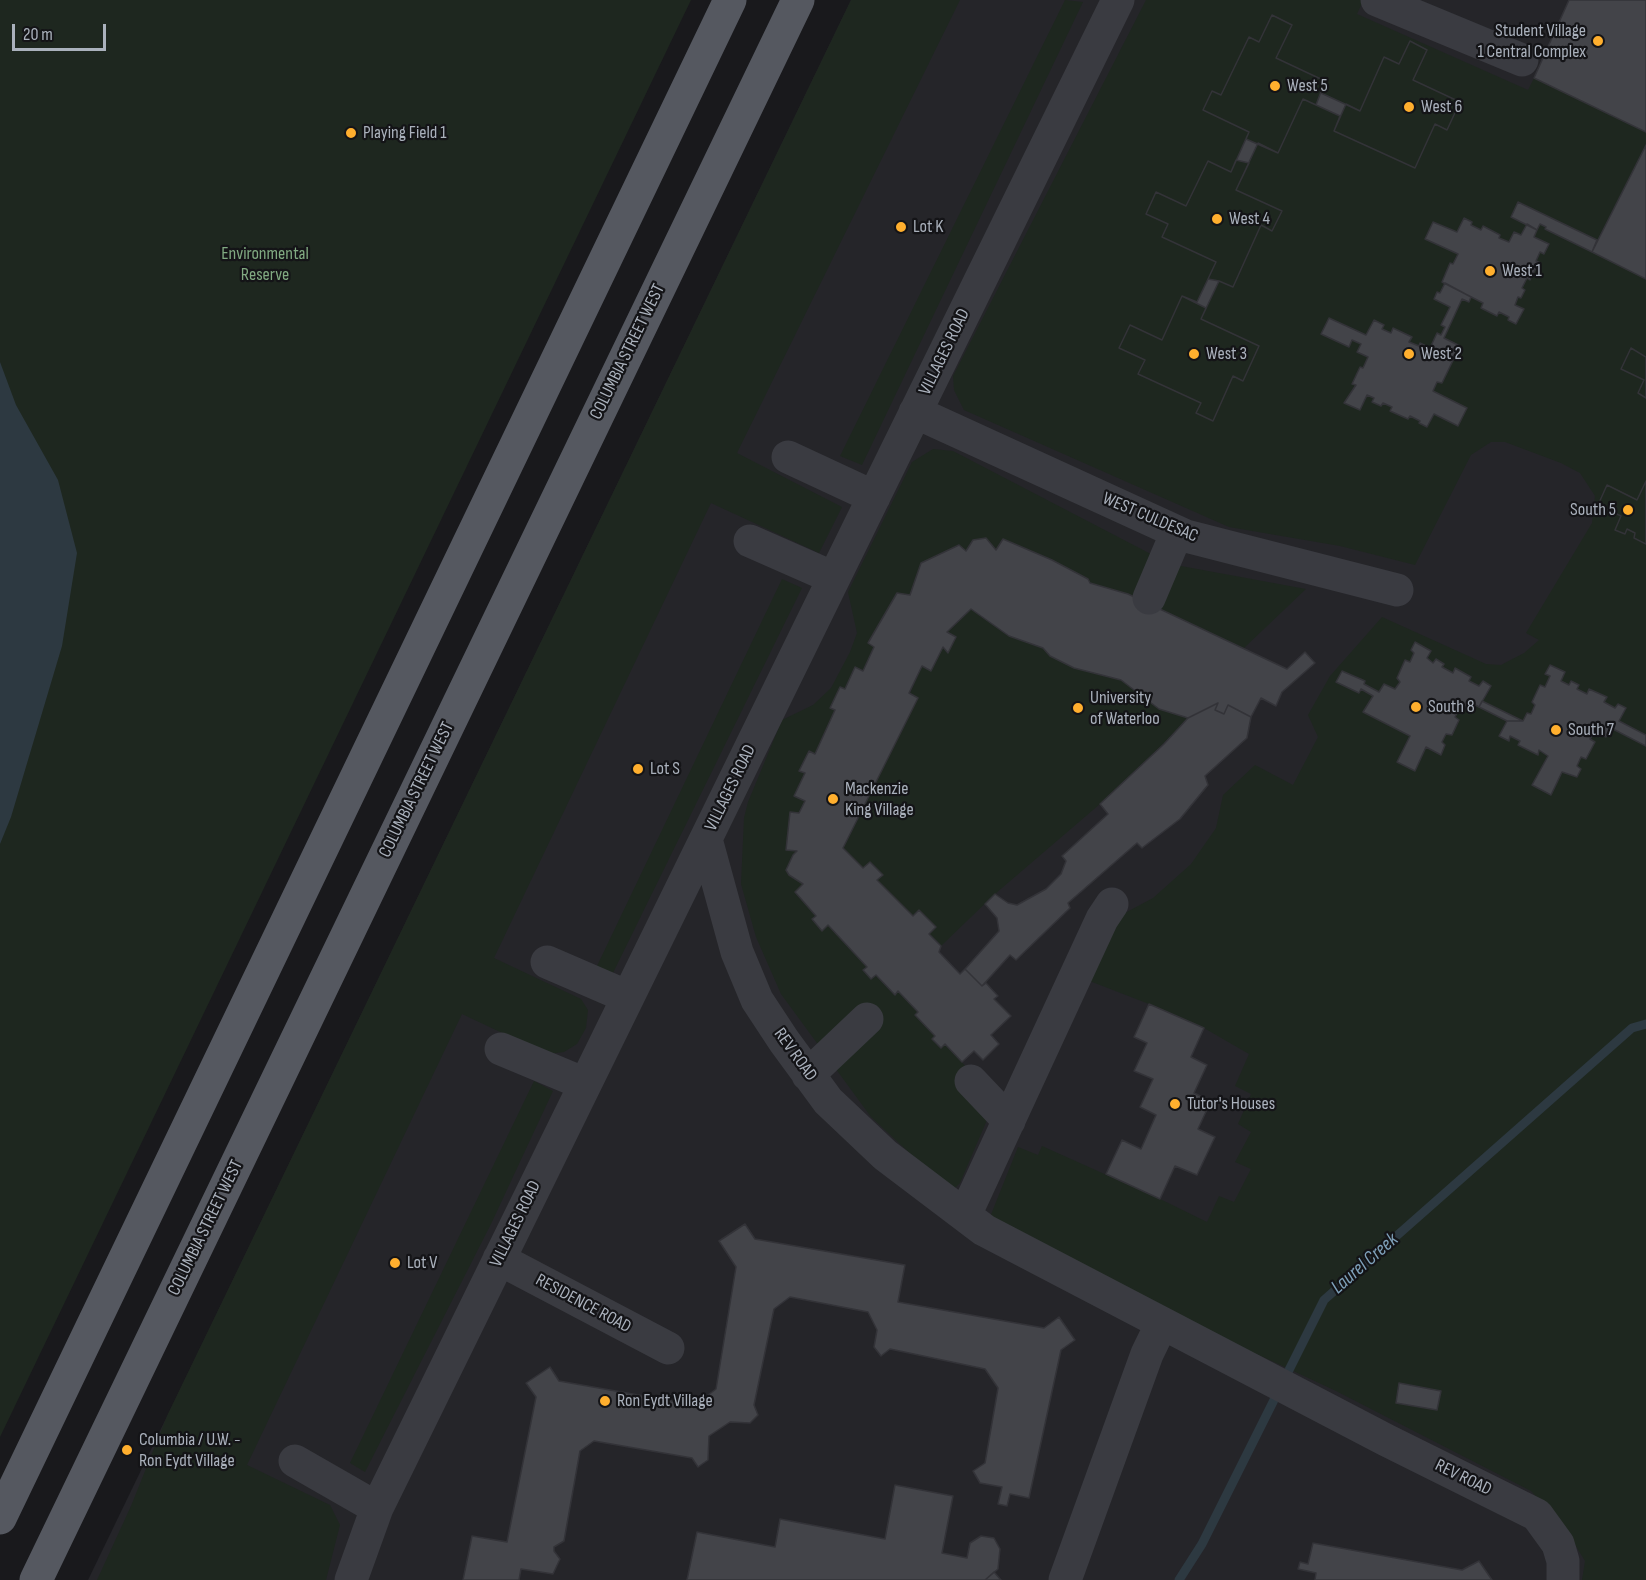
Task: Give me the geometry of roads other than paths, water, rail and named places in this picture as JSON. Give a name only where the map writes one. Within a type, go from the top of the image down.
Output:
[{"type":"main road","points":[[0,1518],[730,0]]},
{"type":"main road","name":"COLUMBIA STREET WEST","points":[[36,1580],[798,0]]},
{"type":"lane","name":"VILLAGES ROAD","points":[[351,1580],[377,1508],[1118,0]]},
{"type":"lane","points":[[1377,0],[1522,60]]},
{"type":"lane","name":"WEST CULDESAC","points":[[915,412],[1186,536],[1397,590]]},
{"type":"lane","points":[[788,457],[874,497]]},
{"type":"lane","points":[[1149,598],[1177,532]]},
{"type":"lane","points":[[750,541],[834,578]]},
{"type":"lane","name":"REV ROAD","points":[[706,839],[737,952],[757,1000],[828,1101],[885,1155],[984,1230],[1324,1407],[1538,1515],[1558,1544],[1563,1561],[1563,1580]]},
{"type":"lane","points":[[965,1215],[1102,919],[1112,904]]},
{"type":"lane","points":[[547,962],[628,997]]},
{"type":"lane","points":[[808,1075],[867,1019]]},
{"type":"lane","points":[[501,1049],[585,1084]]},
{"type":"lane","points":[[971,1081],[1009,1121]]},
{"type":"lane","name":"RESIDENCE ROAD","points":[[499,1260],[668,1348]]},
{"type":"lane","points":[[1065,1580],[1147,1354],[1162,1323]]},
{"type":"lane","points":[[295,1461],[377,1508]]},
{"type":"waterway","name":"Laurel Creek","points":[[1179,1580],[1202,1544],[1324,1300],[1632,1028],[1646,1024]]},
{"type":"place","name":"Student Village 1 Central Complex","points":[[1598,41]]},
{"type":"place","name":"West 5","points":[[1275,86]]},
{"type":"place","name":"West 6","points":[[1409,107]]},
{"type":"place","name":"Playing Field 1","points":[[351,133]]},
{"type":"place","name":"West 4","points":[[1217,219]]},
{"type":"place","name":"Lot K","points":[[901,227]]},
{"type":"place","name":"West 1","points":[[1490,271]]},
{"type":"place","name":"West 3","points":[[1194,354]]},
{"type":"place","name":"West 2","points":[[1409,354]]},
{"type":"place","name":"South 5","points":[[1628,510]]},
{"type":"place","name":"South 8","points":[[1416,707]]},
{"type":"place","name":"University of Waterloo","points":[[1078,708]]},
{"type":"place","name":"South 7","points":[[1556,730]]},
{"type":"place","name":"Lot S","points":[[638,769]]},
{"type":"place","name":"Mackenzie King Village","points":[[833,799]]},
{"type":"place","name":"Tutor's Houses","points":[[1175,1104]]},
{"type":"place","name":"Lot V","points":[[395,1263]]},
{"type":"place","name":"Ron Eydt Village","points":[[605,1401]]},
{"type":"place","name":"Columbia / U.W. - Ron Eydt Village","points":[[127,1450]]},
{"type":"park label","name":"Environmental Reserve","points":[[265,264]]}]
